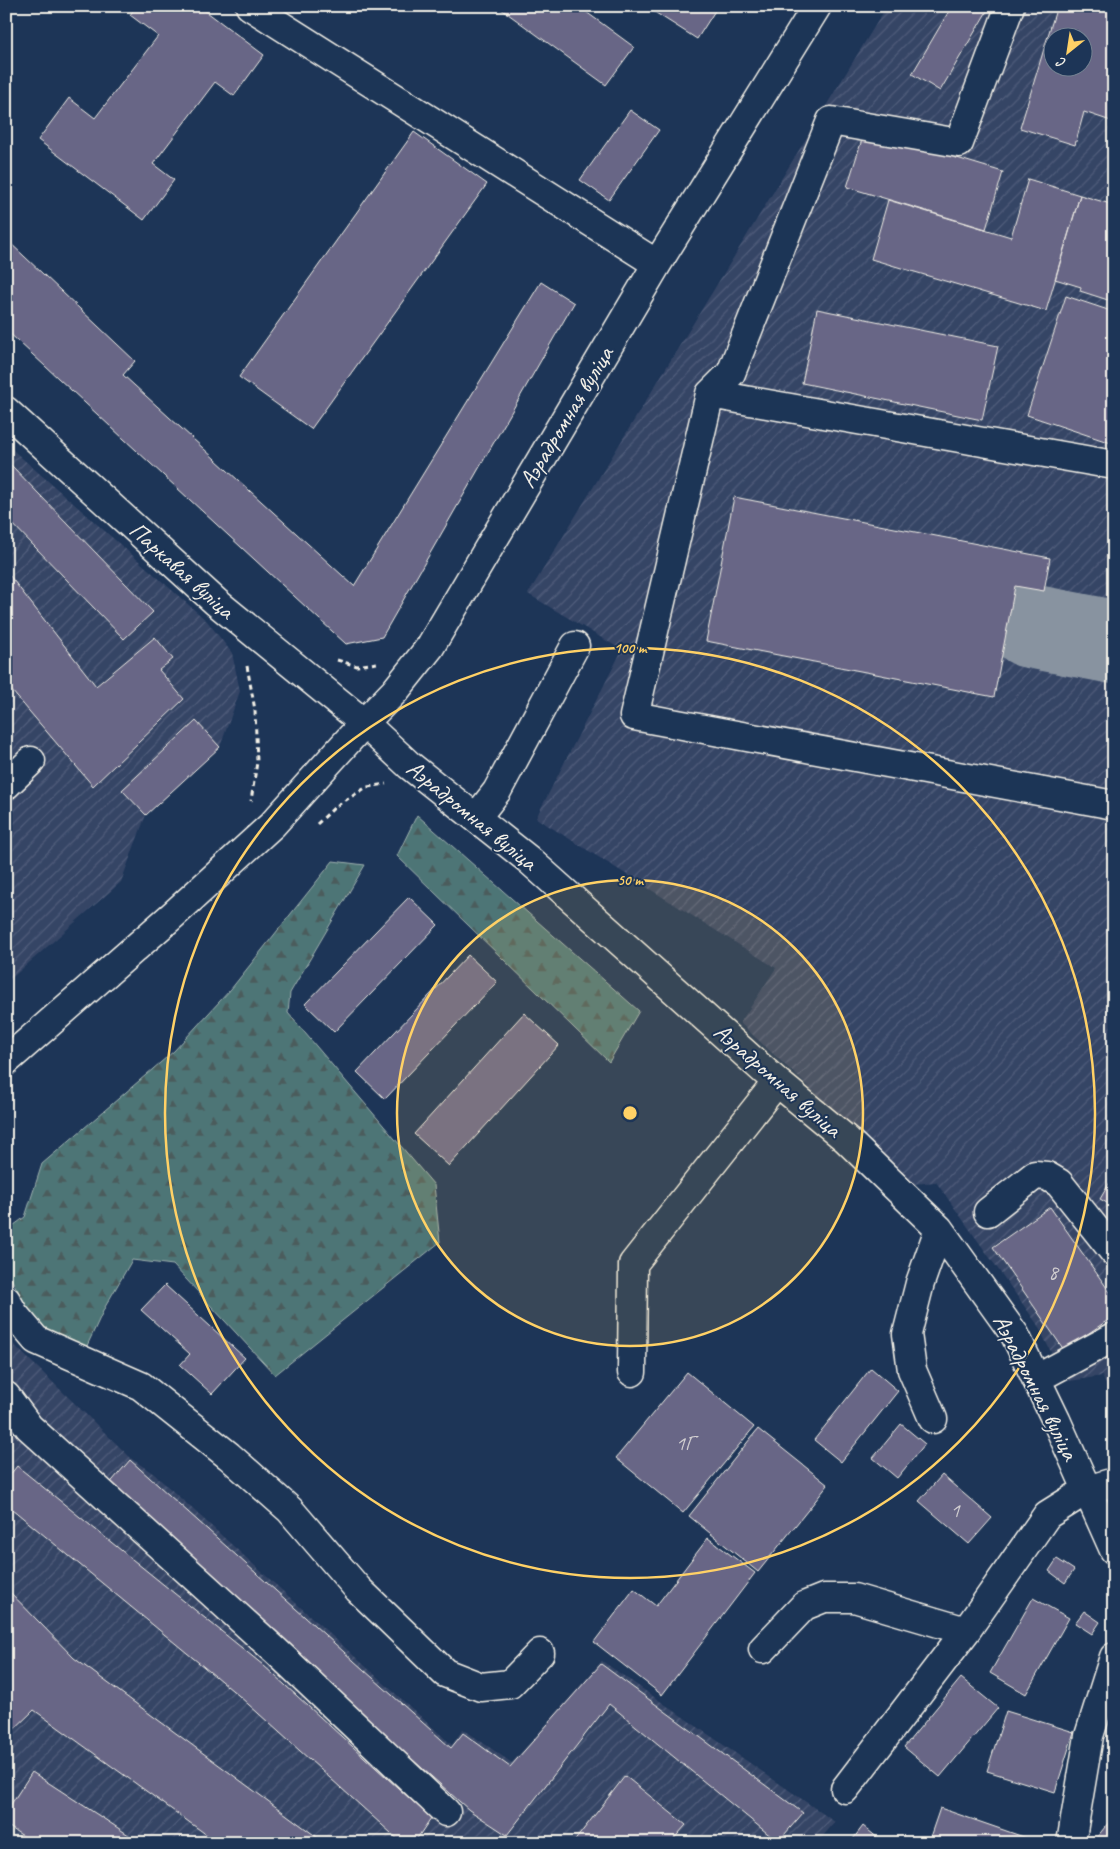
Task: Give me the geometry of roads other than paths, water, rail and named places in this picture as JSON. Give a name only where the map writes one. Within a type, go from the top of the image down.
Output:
[{"type":"street","points":[[250,6],[657,264]]},
{"type":"street","name":"Аэрадромная вуліца","points":[[817,6],[657,264],[430,647],[395,691],[364,723],[409,764],[529,860],[777,1082],[846,1139],[939,1229],[1014,1335],[1114,1550]]},
{"type":"street","points":[[1010,6],[958,143],[831,121],[731,373],[710,394],[634,716],[1114,805]]},
{"type":"street","points":[[710,394],[1114,465]]},
{"type":"street","name":"Паркавая вуліца","points":[[6,411],[216,602],[364,723]]},
{"type":"street","points":[[476,818],[497,791],[575,646]]},
{"type":"street","points":[[6,1061],[173,915],[272,825],[364,723]]},
{"type":"street","points":[[6,785],[31,761]]},
{"type":"street","points":[[632,1372],[633,1264],[777,1082]]},
{"type":"street","points":[[988,1212],[1035,1175],[1047,1176],[1059,1183],[1114,1252]]},
{"type":"street","points":[[933,1419],[912,1370],[907,1334],[920,1283],[939,1229]]},
{"type":"street","points":[[6,1300],[14,1314],[36,1340],[142,1386],[229,1456],[290,1510],[358,1589],[445,1673],[481,1687],[510,1684],[540,1653]]},
{"type":"street","points":[[1036,1379],[1114,1337]]},
{"type":"street","points":[[6,1396],[29,1427],[276,1651],[446,1812]]},
{"type":"street","points":[[844,1788],[966,1631],[1047,1515],[1087,1490],[1114,1482]]},
{"type":"street","points":[[763,1649],[804,1606],[824,1598],[854,1598],[966,1631]]},
{"type":"street","points":[[1071,1843],[1090,1736],[1114,1657]]}]
